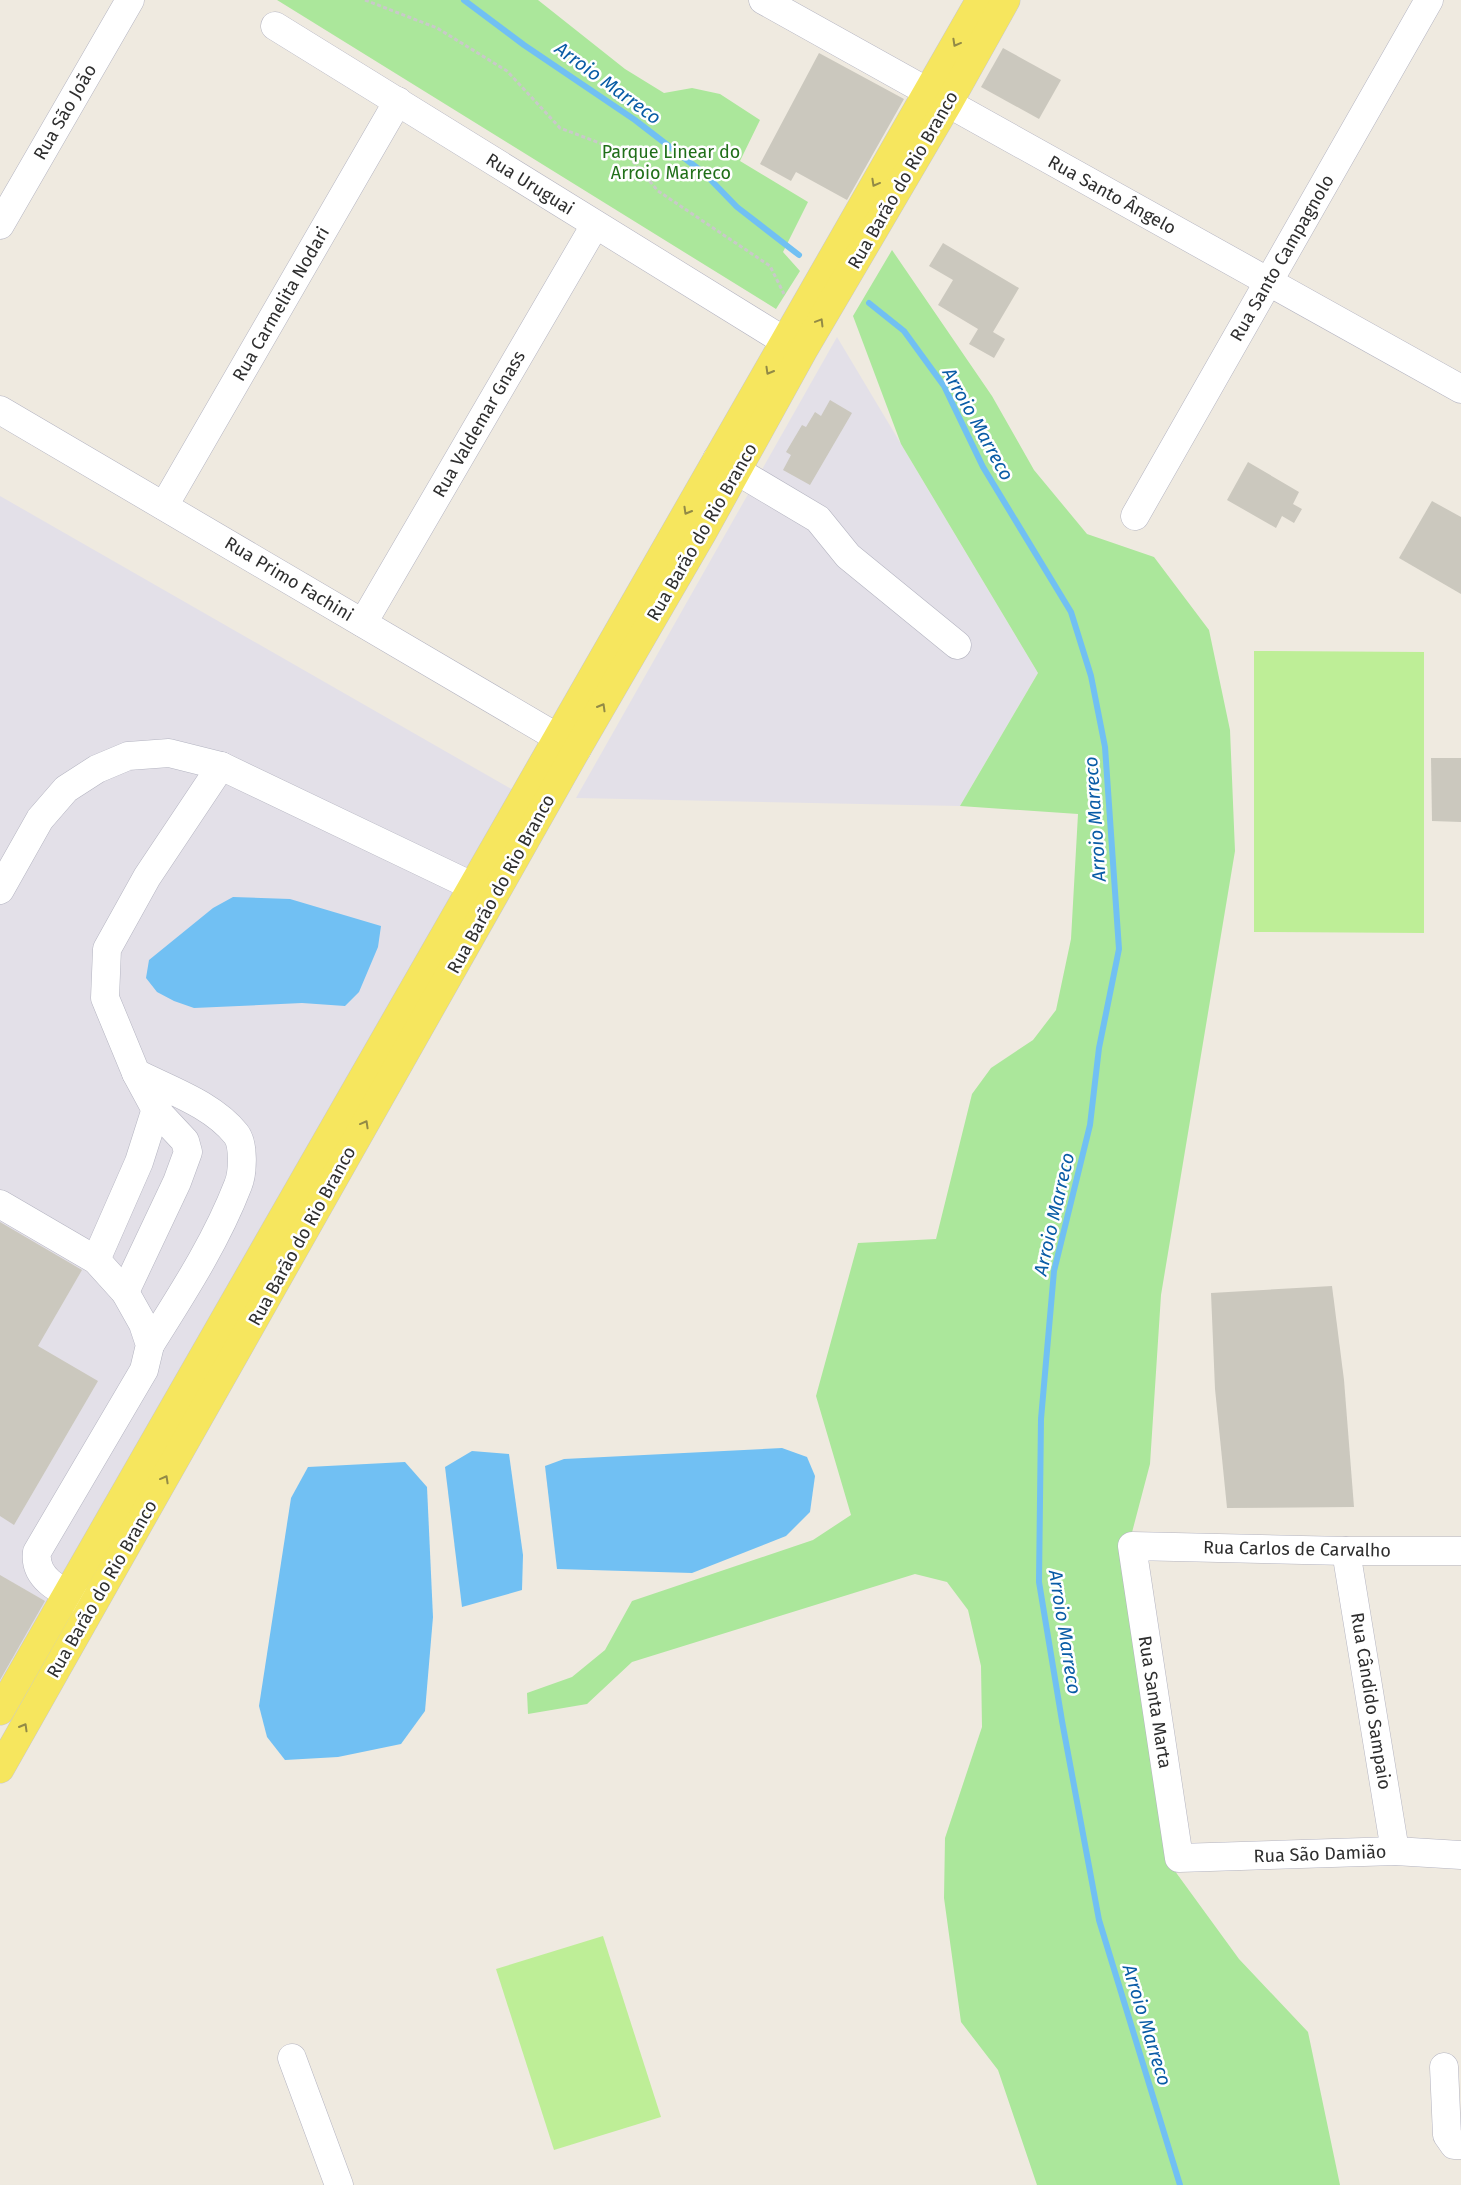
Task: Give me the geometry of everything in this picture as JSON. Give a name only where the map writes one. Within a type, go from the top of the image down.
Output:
[{"type":"main road","name":"Rua Barão do Rio Branco","points":[[937,98],[980,0]]},
{"type":"main road","name":"Rua Barão do Rio Branco","points":[[727,465],[786,342],[868,218],[937,98],[1006,0]]},
{"type":"main road","name":"Rua Barão do Rio Branco","points":[[0,1711],[68,1594],[214,1364],[727,465],[803,351],[868,218]]},
{"type":"main road","name":"Rua Barão do Rio Branco","points":[[0,1769],[92,1607],[214,1364]]},
{"type":"street","name":"Rua São João","points":[[0,225],[130,0]]},
{"type":"street","name":"Rua Santo Ângelo","points":[[763,0],[1461,389]]},
{"type":"street","name":"Rua Santo Campagnolo","points":[[1135,516],[1429,0]]},
{"type":"street","name":"Rua Uruguai","points":[[275,26],[786,342]]},
{"type":"street","name":"Rua Carmelita Nodari","points":[[164,506],[398,101]]},
{"type":"street","name":"Rua Valdemar Gnass","points":[[363,623],[596,225]]},
{"type":"street","name":"Rua Primo Fachini","points":[[0,410],[567,744]]},
{"type":"street","points":[[727,465],[818,519],[848,556],[957,645]]},
{"type":"street","points":[[0,890],[40,819],[66,789],[97,770],[128,756],[169,753],[221,766],[484,892]]},
{"type":"street","points":[[124,1292],[177,1182],[188,1152],[185,1141],[160,1098],[136,1073],[105,998],[107,949],[147,877],[221,766]]},
{"type":"street","points":[[96,1260],[139,1162],[160,1098]]},
{"type":"street","points":[[92,1607],[68,1594],[38,1570],[35,1563],[37,1552],[144,1370],[150,1345],[197,1268],[239,1184],[243,1163],[238,1135],[216,1114],[160,1098]]},
{"type":"street","points":[[139,1162],[177,1182]]},
{"type":"street","points":[[0,1204],[96,1260],[124,1292],[143,1324],[150,1345]]},
{"type":"street","name":"Rua Carlos de Carvalho","points":[[1132,1546],[1346,1551],[1461,1551]]},
{"type":"street","name":"Rua Santa Marta","points":[[1132,1546],[1179,1858]]},
{"type":"street","name":"Rua Cândido Sampaio","points":[[1346,1551],[1395,1851]]},
{"type":"street","name":"Rua São Damião","points":[[1179,1858],[1395,1851],[1461,1855]]},
{"type":"street","points":[[292,2058],[339,2185]]},
{"type":"street","points":[[1444,2067],[1448,2135],[1454,2145],[1461,2145]]},
{"type":"path","points":[[365,0],[438,28],[507,71],[560,128],[626,153],[658,191],[770,266],[787,301]]},
{"type":"shaded area","points":[[837,337],[1038,673],[960,806],[576,798]]},
{"type":"shaded area","points":[[0,496],[520,794],[0,1685]]},
{"type":"green space","name":"Parque Linear do Arroio Marreco","points":[[277,0],[538,0],[625,69],[664,93],[692,88],[720,94],[760,120],[740,161],[808,202],[783,252],[800,271],[776,309]]},
{"type":"green space","points":[[892,250],[992,396],[1034,470],[1087,534],[1154,557],[1209,630],[1230,730],[1235,851],[1161,1295],[1150,1464],[1125,1559],[1172,1867],[1239,1959],[1308,2032],[1340,2185],[1037,2185],[998,2070],[961,2022],[944,1898],[945,1838],[982,1727],[981,1666],[968,1610],[947,1582],[915,1574],[632,1662],[587,1704],[528,1714],[527,1693],[572,1677],[605,1650],[632,1601],[813,1540],[851,1515],[816,1396],[858,1243],[936,1239],[972,1094],[991,1068],[1033,1040],[1056,1010],[1071,939],[1078,814],[960,806],[1038,673],[901,444],[853,316]]},
{"type":"green space","points":[[1254,651],[1424,652],[1424,933],[1254,932]]},
{"type":"green space","points":[[603,1936],[661,2117],[554,2150],[496,1969]]},
{"type":"water","points":[[233,897],[290,899],[381,926],[378,947],[359,992],[345,1006],[302,1003],[194,1008],[174,1001],[157,992],[146,978],[149,960],[213,908]]},
{"type":"water","points":[[782,1448],[807,1457],[815,1476],[810,1512],[786,1536],[692,1573],[557,1569],[545,1466],[564,1459]]},
{"type":"water","points":[[472,1451],[509,1454],[523,1555],[522,1590],[462,1607],[445,1467]]},
{"type":"water","points":[[405,1462],[427,1487],[433,1617],[425,1711],[401,1744],[338,1757],[285,1760],[267,1737],[259,1706],[291,1498],[308,1467]]},
{"type":"building","points":[[1003,48],[1061,80],[1039,119],[981,87]]},
{"type":"building","points":[[819,53],[904,99],[847,200],[796,172],[791,181],[760,164]]},
{"type":"building","points":[[943,243],[1019,288],[993,332],[1005,339],[994,358],[969,344],[978,329],[938,305],[953,280],[929,266]]},
{"type":"building","points":[[830,400],[852,413],[810,485],[783,470],[791,455],[786,452],[802,425],[806,427],[815,412],[821,416]]},
{"type":"building","points":[[1248,462],[1299,492],[1293,504],[1302,509],[1294,523],[1282,516],[1276,528],[1227,500]]},
{"type":"building","points":[[1432,501],[1461,517],[1461,594],[1399,558]]},
{"type":"building","points":[[1431,758],[1461,758],[1461,822],[1432,821]]},
{"type":"building","points":[[0,1222],[82,1270],[38,1346],[98,1381],[14,1525],[0,1516]]},
{"type":"building","points":[[1332,1286],[1344,1380],[1354,1507],[1227,1508],[1215,1389],[1211,1293]]},
{"type":"building","points":[[0,1575],[45,1601],[0,1680]]},
{"type":"waterway","name":"Arroio Marreco","points":[[464,0],[524,45],[635,120],[705,174],[737,207],[799,255]]},
{"type":"waterway","name":"Arroio Marreco","points":[[869,303],[904,331],[944,386],[983,467],[1071,612],[1091,676],[1105,747],[1119,949],[1099,1048],[1090,1125],[1054,1271],[1041,1419],[1039,1582],[1062,1721],[1099,1920],[1180,2185]]}]
